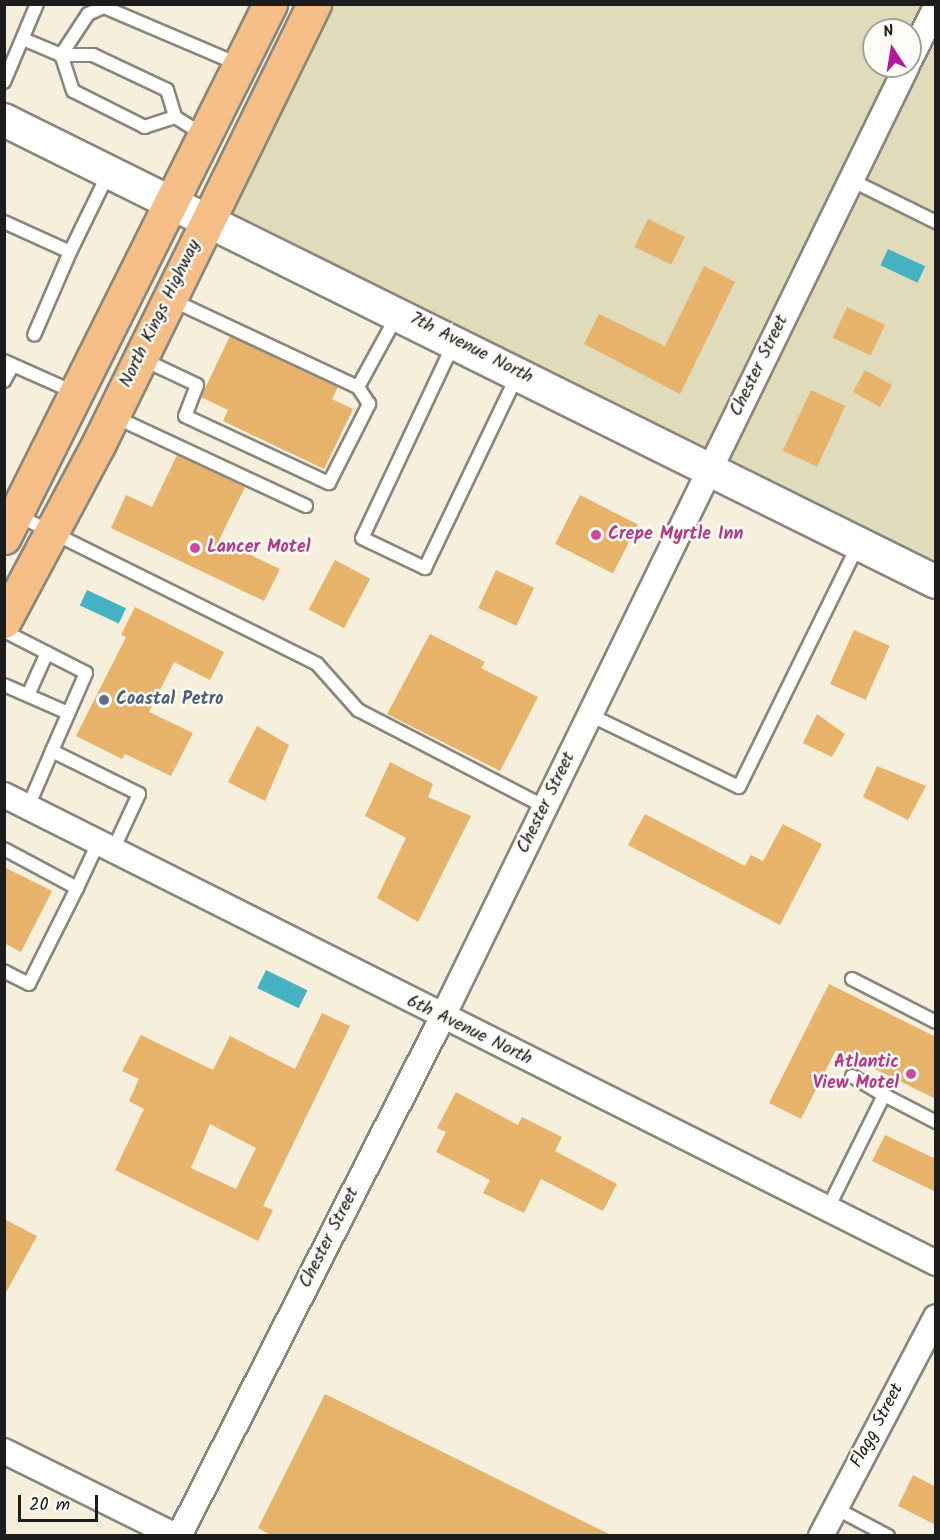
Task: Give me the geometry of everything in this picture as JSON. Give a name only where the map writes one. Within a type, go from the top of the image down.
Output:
[{"type":"main road","points":[[10,526],[270,4]]},
{"type":"main road","name":"North Kings Highway","points":[[4,621],[112,416],[207,217],[314,4]]},
{"type":"street","points":[[922,35],[936,7]]},
{"type":"street","name":"Chester Street","points":[[178,1536],[442,1018],[901,78]]},
{"type":"street","name":"7th Avenue North","points":[[4,120],[207,217],[936,582]]},
{"type":"street","name":"6th Avenue North","points":[[4,795],[442,1018],[829,1206],[936,1263]]},
{"type":"street","name":"Flagg Street","points":[[821,1536],[936,1317]]},
{"type":"street","points":[[4,1451],[178,1536]]},
{"type":"lane","points":[[4,82],[37,4]]},
{"type":"lane","points":[[175,117],[145,127],[85,98],[67,82],[61,55],[80,21],[95,9],[104,7],[241,65]]},
{"type":"lane","points":[[23,39],[61,55],[93,55],[167,90],[175,117],[205,136]]},
{"type":"lane","points":[[34,335],[70,252],[110,171]]},
{"type":"lane","points":[[851,180],[936,222]]},
{"type":"lane","points":[[4,222],[70,252]]},
{"type":"lane","points":[[139,358],[197,386],[185,416],[329,483],[369,404],[358,387],[168,298]]},
{"type":"lane","points":[[358,387],[399,313]]},
{"type":"lane","points":[[455,341],[362,538],[425,568],[518,373]]},
{"type":"lane","points":[[4,381],[9,363],[77,393]]},
{"type":"lane","points":[[112,416],[306,506]]},
{"type":"lane","points":[[10,526],[51,532],[317,664],[358,710],[545,807]]},
{"type":"lane","points":[[590,715],[739,787],[858,543]]},
{"type":"lane","points":[[4,631],[47,653],[67,668],[86,673],[28,807]]},
{"type":"lane","points":[[28,695],[47,653]]},
{"type":"lane","points":[[4,685],[52,702],[68,713]]},
{"type":"lane","points":[[4,971],[29,984],[77,888],[139,794],[52,751]]},
{"type":"lane","points":[[4,849],[77,888]]},
{"type":"lane","points":[[852,979],[936,1022]]},
{"type":"lane","points":[[852,1076],[936,1122]]},
{"type":"lane","points":[[829,1206],[884,1095]]},
{"type":"lane","points":[[835,1508],[888,1536]]},
{"type":"shaded area","points":[[314,5],[935,5],[935,582],[207,217]]},
{"type":"water","points":[[888,249],[925,266],[918,283],[880,265]]},
{"type":"water","points":[[87,590],[126,608],[119,624],[80,605]]},
{"type":"water","points":[[266,970],[307,990],[299,1008],[257,988]]},
{"type":"building","points":[[648,219],[685,237],[671,265],[634,247]]},
{"type":"building","points":[[704,266],[735,282],[680,394],[584,344],[599,314],[665,346]]},
{"type":"building","points":[[847,307],[885,325],[871,356],[833,338]]},
{"type":"building","points":[[230,336],[338,387],[332,399],[353,409],[324,469],[223,421],[228,410],[201,397]]},
{"type":"building","points":[[865,370],[892,385],[880,407],[853,392]]},
{"type":"building","points":[[811,390],[845,406],[817,467],[783,451]]},
{"type":"building","points":[[177,455],[245,487],[219,540],[280,569],[264,601],[111,528],[126,495],[152,507]]},
{"type":"building","name":"Crepe Myrtle Inn","points":[[580,495],[638,525],[613,574],[555,544]]},
{"type":"building","points":[[335,560],[370,579],[344,628],[309,609]]},
{"type":"building","points":[[496,570],[534,588],[516,626],[478,608]]},
{"type":"building","points":[[135,607],[224,652],[210,680],[174,662],[149,712],[193,733],[171,776],[125,754],[122,759],[76,736],[126,637],[121,635]]},
{"type":"building","points":[[854,630],[890,646],[866,700],[830,684]]},
{"type":"building","points":[[430,634],[485,662],[481,668],[538,697],[500,771],[387,714]]},
{"type":"building","points":[[817,714],[845,734],[832,757],[803,743]]},
{"type":"building","points":[[257,726],[289,745],[265,801],[228,782]]},
{"type":"building","points":[[390,762],[433,784],[428,797],[471,816],[418,922],[377,898],[406,838],[365,816]]},
{"type":"building","points":[[877,766],[926,786],[908,820],[863,797]]},
{"type":"building","points":[[645,814],[745,866],[751,855],[763,861],[783,824],[822,844],[780,925],[628,845]]},
{"type":"building","points":[[4,867],[52,891],[21,952],[4,943]]},
{"type":"building","name":"Atlantic View Motel","points":[[829,984],[936,1037],[936,1099],[836,1050],[801,1119],[769,1103]]},
{"type":"building","points":[[322,1013],[350,1026],[263,1206],[273,1210],[258,1241],[115,1170],[144,1109],[129,1101],[139,1079],[122,1071],[141,1035],[213,1070],[230,1036],[295,1069]],"holes":[[[210,1124],[256,1148],[236,1189],[191,1168]]]},
{"type":"building","points":[[456,1092],[518,1125],[522,1117],[562,1137],[555,1151],[617,1184],[603,1211],[541,1179],[524,1213],[483,1193],[490,1180],[436,1152],[446,1132],[437,1128]]},
{"type":"building","points":[[885,1135],[936,1159],[936,1192],[872,1161]]},
{"type":"building","points":[[4,1219],[37,1236],[4,1296]]},
{"type":"building","points":[[325,1394],[613,1536],[272,1536],[258,1528]]},
{"type":"building","points":[[913,1475],[936,1487],[936,1525],[898,1506]]},
{"type":"place","name":"Crepe Myrtle Inn","points":[[596,535]]},
{"type":"place","name":"Lancer Motel","points":[[195,548]]},
{"type":"place","name":"Coastal Petro","points":[[104,700]]},
{"type":"place","name":"Atlantic View Motel","points":[[911,1074]]}]
